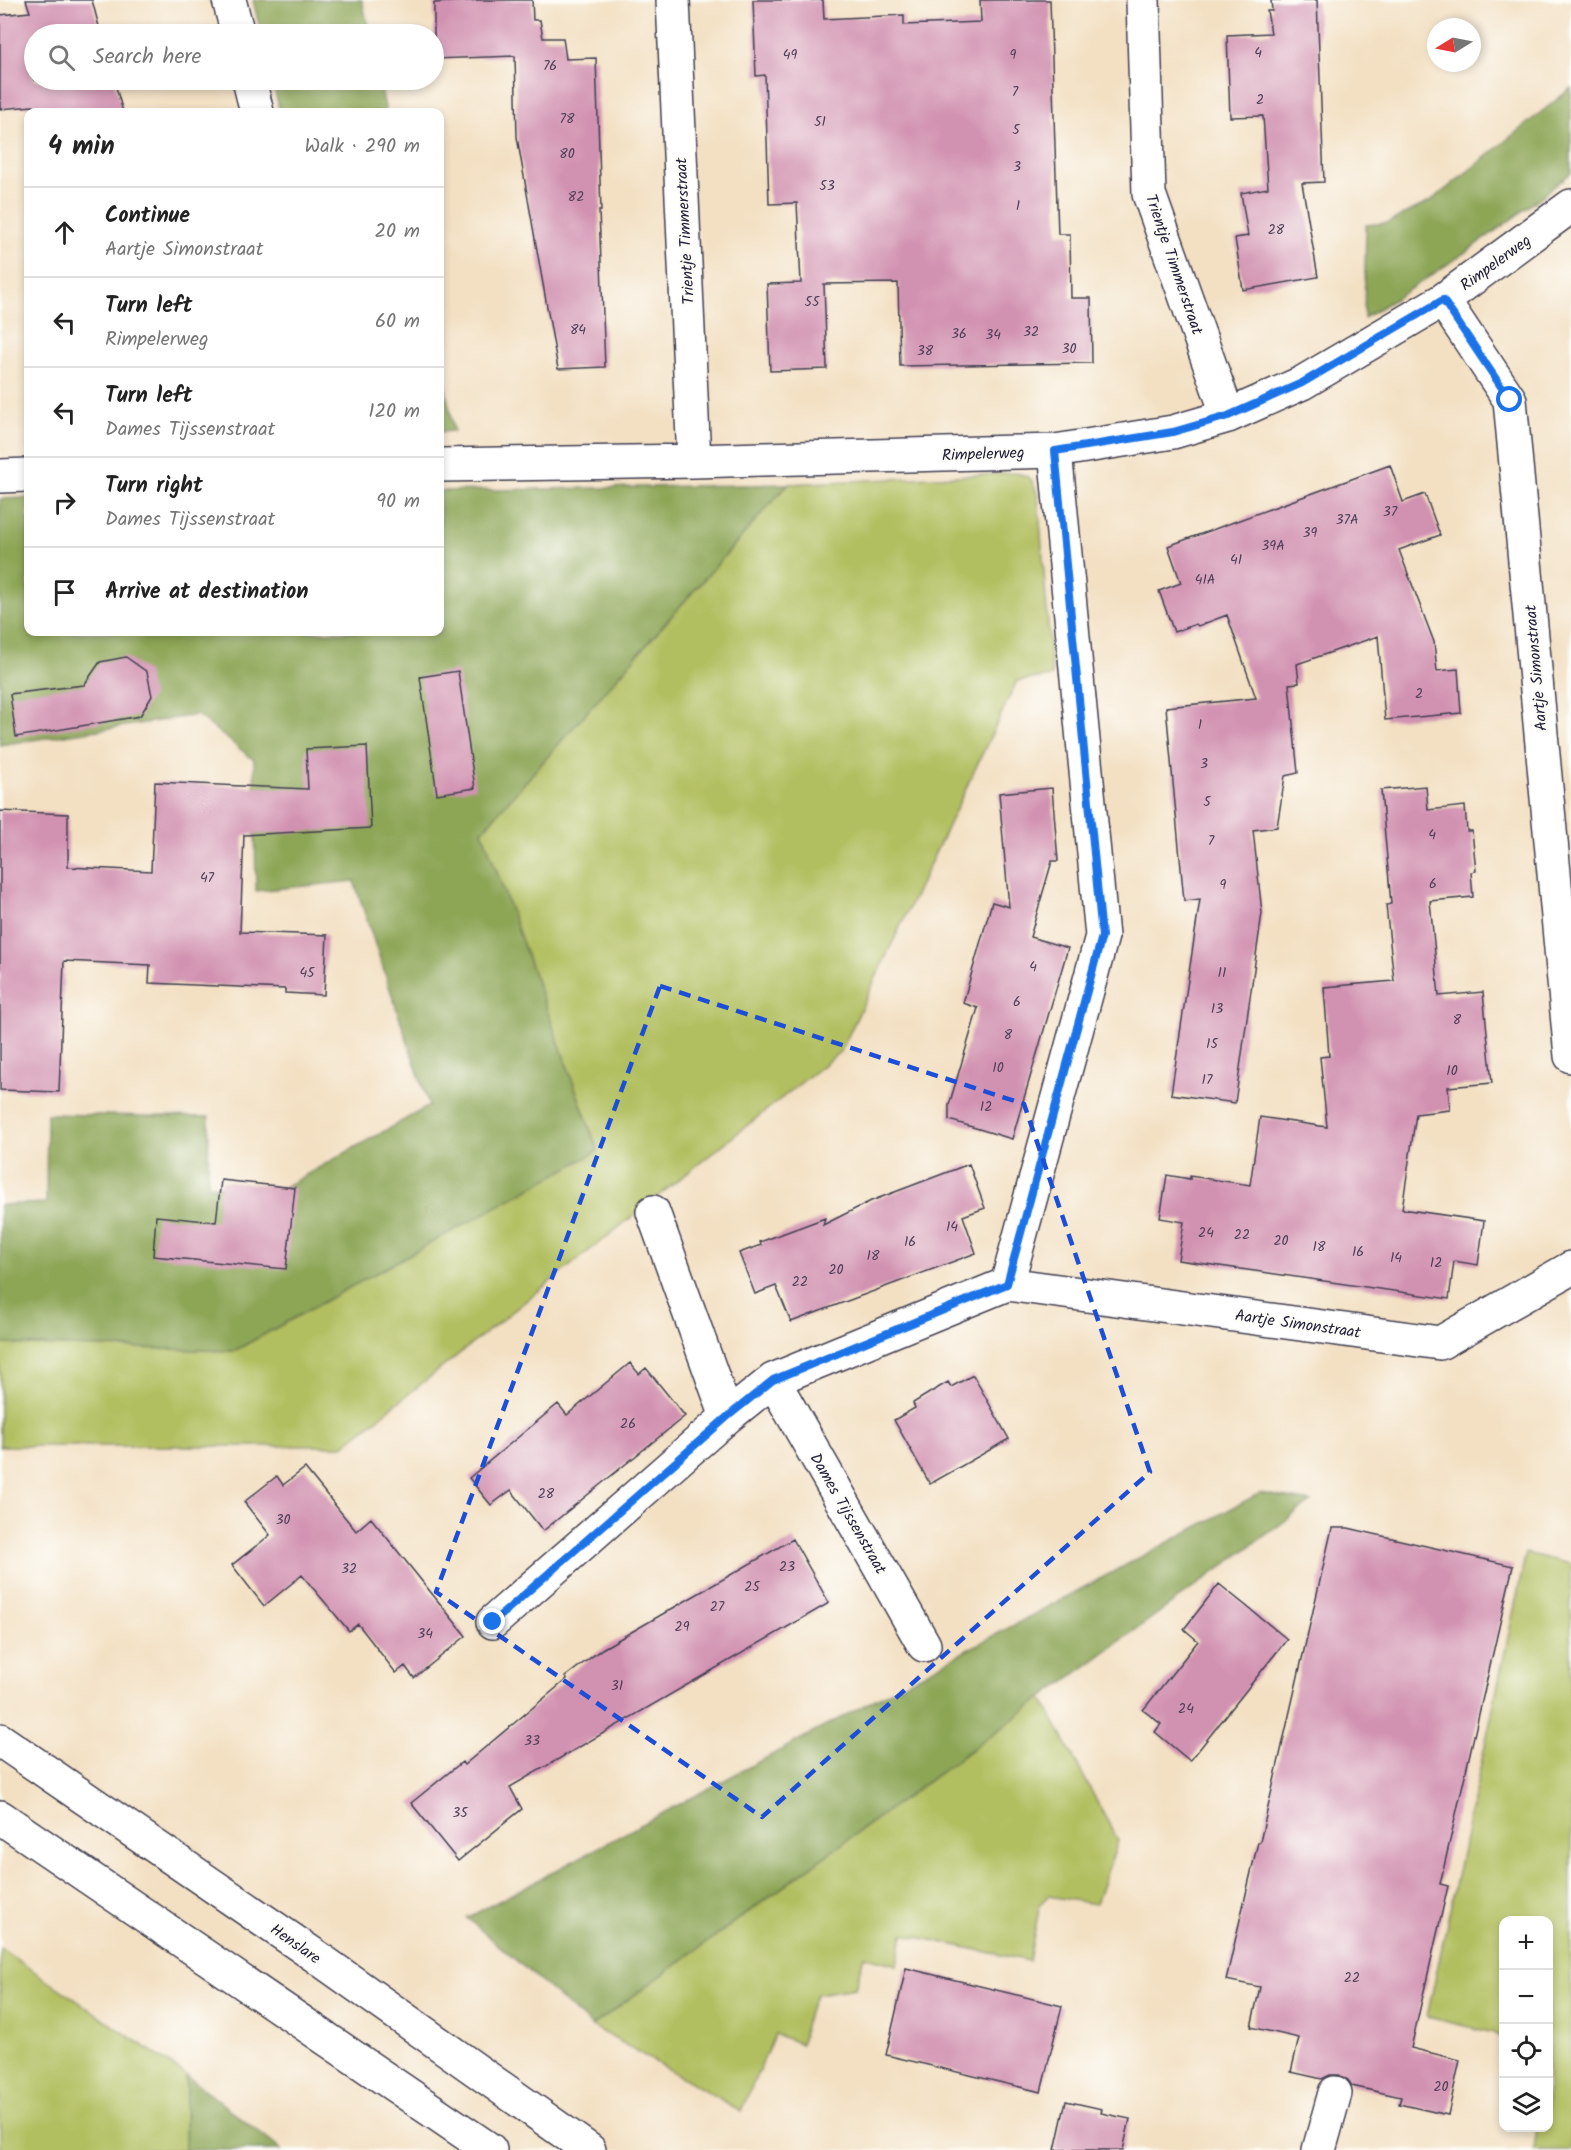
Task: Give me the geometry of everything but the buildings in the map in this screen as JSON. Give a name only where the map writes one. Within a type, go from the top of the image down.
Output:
[{"type":"street","points":[[229,0],[235,24]]},
{"type":"street","name":"Trientje Timmerstraat","points":[[674,0],[694,461]]},
{"type":"street","name":"Trientje Timmerstraat","points":[[1143,0],[1149,194],[1228,416]]},
{"type":"street","points":[[252,90],[256,108]]},
{"type":"street","name":"Rimpelerweg","points":[[444,465],[1055,451],[1173,432],[1228,416],[1302,383],[1443,300],[1571,206]]},
{"type":"street","name":"Aartje Simonstraat","points":[[1443,300],[1510,400],[1571,1056]]},
{"type":"street","points":[[493,1622],[727,1417],[773,1380],[1007,1284],[1102,936],[1055,451]]},
{"type":"street","points":[[0,476],[24,475]]},
{"type":"street","points":[[652,1212],[727,1417]]},
{"type":"street","name":"Aartje Simonstraat","points":[[1007,1284],[1440,1343],[1571,1268]]},
{"type":"street","name":"Dames Tijssenstraat","points":[[773,1380],[924,1645]]},
{"type":"street","name":"Henslare","points":[[0,1740],[314,1954],[589,2150]]},
{"type":"street","points":[[0,1817],[490,2150]]},
{"type":"street","points":[[1319,2150],[1335,2093]]},
{"type":"highlighted area","points":[[660,986],[1024,1104],[1150,1472],[762,1817],[436,1592]]},
{"type":"green space","points":[[253,0],[362,0],[368,24],[259,24]]},
{"type":"green space","points":[[1571,88],[1571,173],[1470,249],[1364,318],[1366,225],[1387,223],[1431,201]]},
{"type":"green space","points":[[274,90],[381,90],[385,108],[279,108]]},
{"type":"green space","points":[[444,381],[454,431],[444,432]]},
{"type":"green space","points":[[1016,473],[1031,480],[1038,496],[1052,676],[1017,681],[841,1051],[343,1446],[0,1446],[0,1344],[234,1351],[598,1151],[482,831],[788,484]]},
{"type":"green space","points":[[788,484],[482,831],[598,1151],[234,1351],[0,1344],[0,1205],[46,1203],[47,1114],[209,1117],[208,1185],[279,1190],[429,1106],[354,881],[256,891],[254,760],[197,715],[0,745],[0,499],[24,498],[24,636],[444,636],[444,491]]},
{"type":"green space","points":[[1260,1493],[1311,1502],[592,2026],[467,1918]]},
{"type":"green space","points":[[1526,1553],[1571,1564],[1571,2150],[1534,2150],[1536,2132],[1553,2132],[1553,1916],[1499,1916],[1499,2036],[1427,2017]]},
{"type":"green space","points":[[1042,1698],[1118,1841],[1096,1904],[1048,1896],[1040,1904],[1029,1961],[903,1934],[897,1965],[864,1956],[855,1988],[817,1994],[808,2012],[801,2044],[775,2034],[741,2111],[592,2026]]},
{"type":"green space","points":[[0,1948],[186,2075],[185,2150],[0,2150]]},
{"type":"green space","points":[[186,2075],[281,2150],[185,2150]]},
{"type":"route","points":[[493,1622],[727,1417],[773,1380],[1007,1284],[1102,936],[1055,451],[1173,432],[1228,416],[1302,383],[1443,300],[1510,400]]}]
